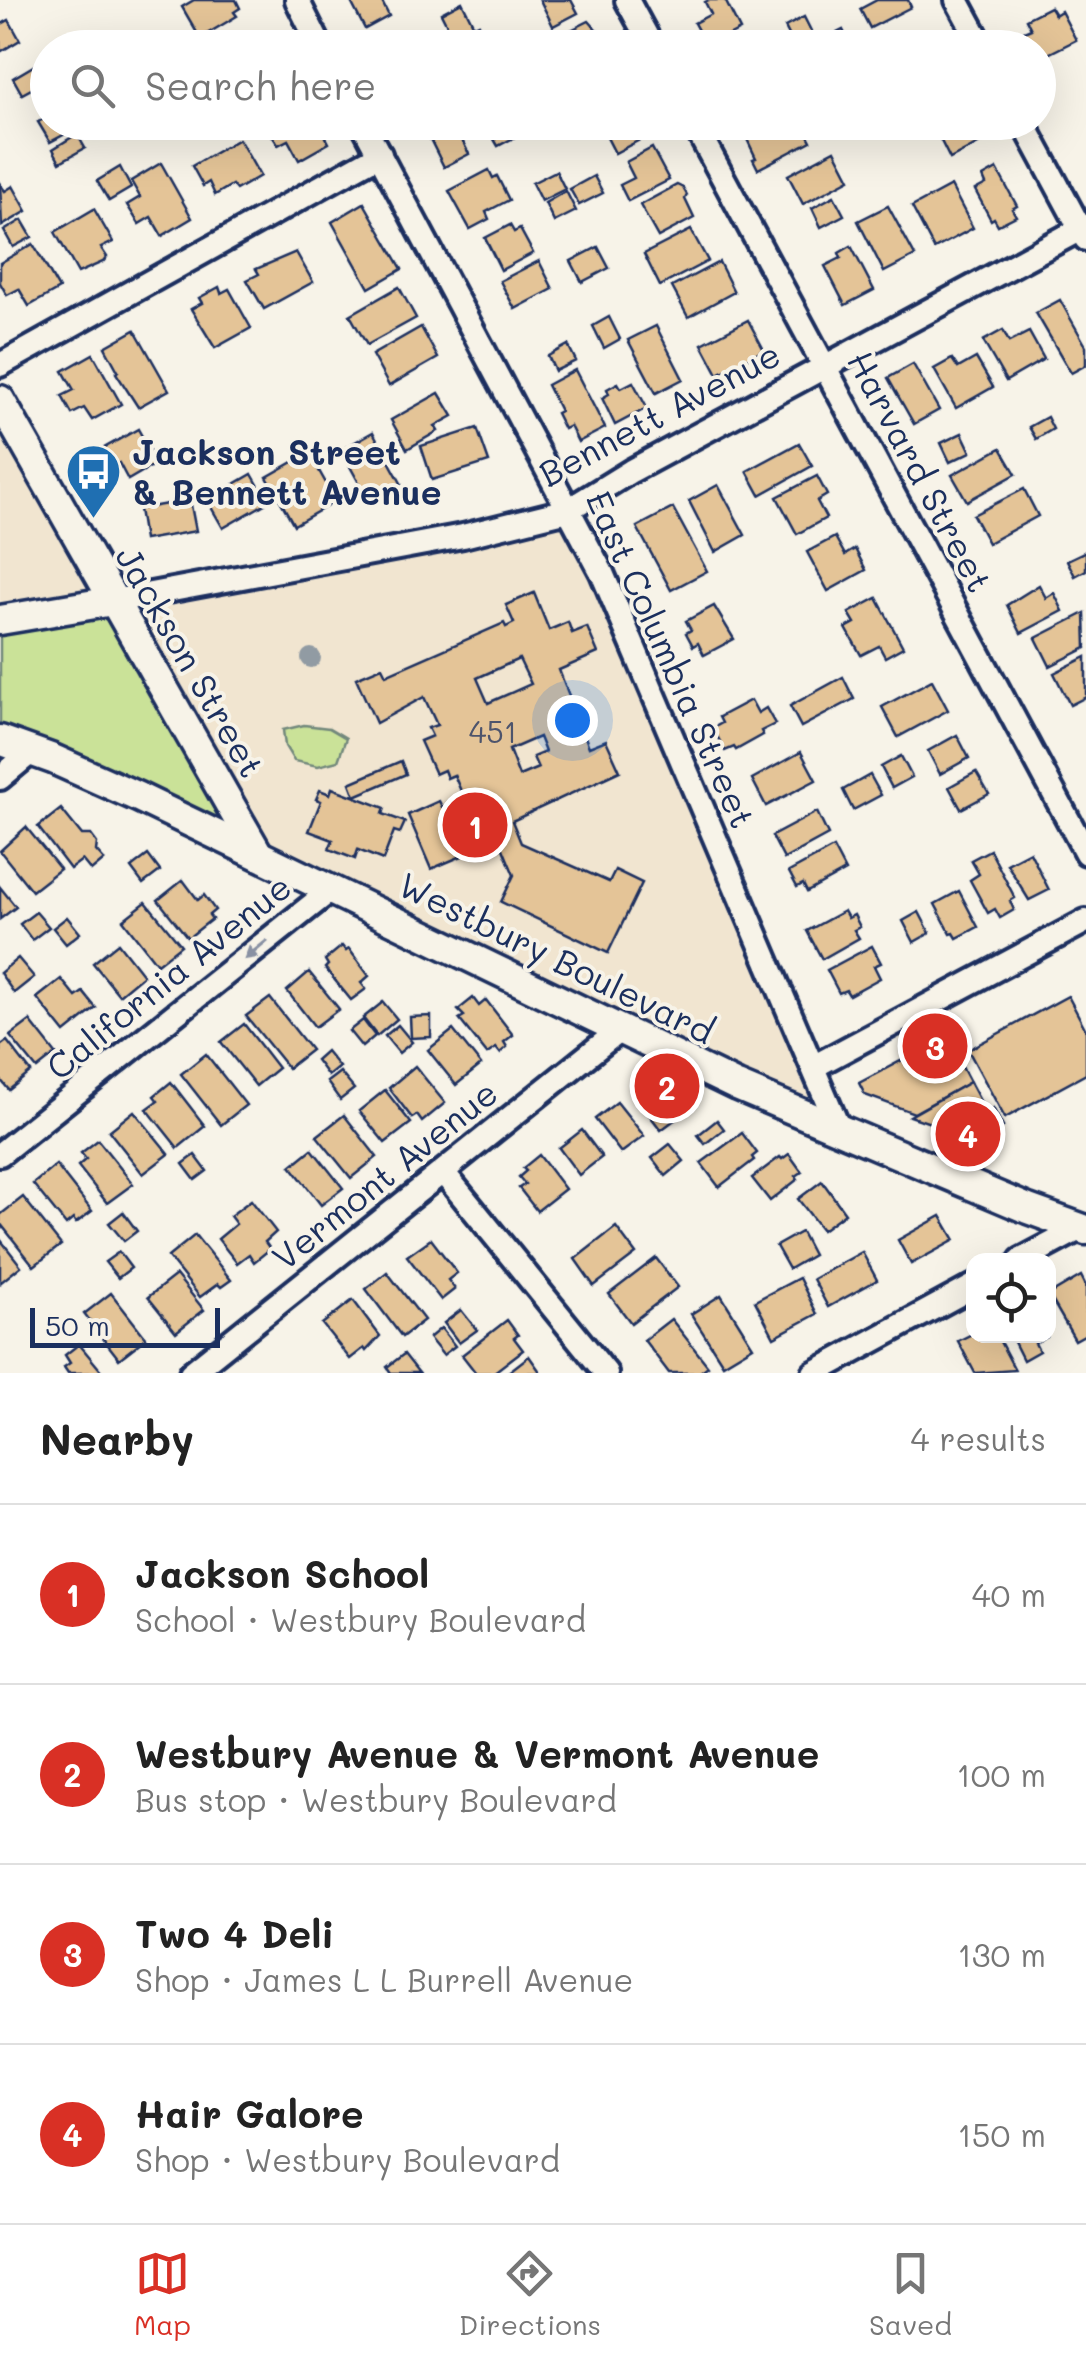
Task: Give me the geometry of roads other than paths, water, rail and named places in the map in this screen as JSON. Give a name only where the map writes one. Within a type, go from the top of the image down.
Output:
[{"type":"street","points":[[296,0],[312,30]]},
{"type":"street","points":[[627,0],[643,30]]},
{"type":"street","points":[[957,0],[973,30]]},
{"type":"street","name":"East Columbia Street","points":[[372,140],[602,572],[839,1129]]},
{"type":"street","name":"Harvard Street","points":[[703,140],[1086,853]]},
{"type":"street","points":[[1033,140],[1084,231]]},
{"type":"street","points":[[0,365],[380,154]]},
{"type":"street","name":"Bennett Avenue","points":[[0,620],[445,540],[568,510],[631,471],[1084,231]]},
{"type":"street","name":"Jackson Street","points":[[0,400],[258,854]]},
{"type":"street","name":"Westbury Boulevard","points":[[0,740],[70,766],[258,854],[737,1086],[1084,1229]]},
{"type":"street","points":[[0,778],[32,752]]},
{"type":"street","name":"California Avenue","points":[[0,1154],[332,890]]},
{"type":"street","points":[[813,1067],[1086,921]]},
{"type":"street","name":"Vermont Avenue","points":[[191,1373],[220,1364],[443,1172],[621,1030]]},
{"type":"street","points":[[443,1172],[606,1373]]},
{"type":"street","points":[[1035,1253],[1084,1229]]},
{"type":"street","points":[[814,1373],[966,1290]]},
{"type":"place","name":"Jackson Street & Bennett Avenue","points":[[93,520]]},
{"type":"place","name":"Jackson School","points":[[475,825]]},
{"type":"place","name":"Two 4 Deli","points":[[935,1046]]},
{"type":"place","name":"Westbury Avenue & Vermont Avenue","points":[[667,1086]]},
{"type":"place","name":"Hair Galore","points":[[968,1134]]}]
